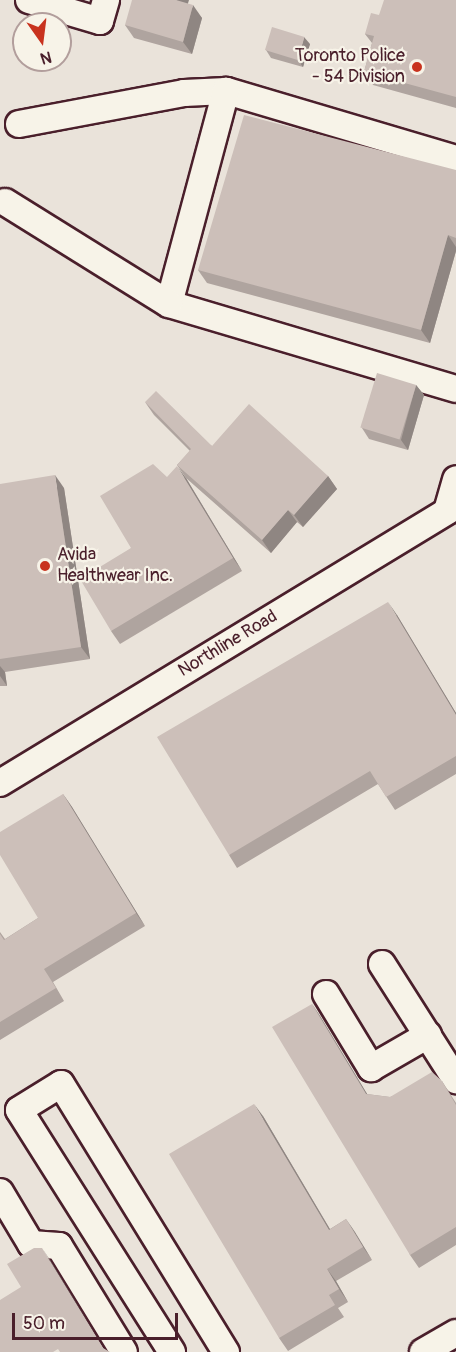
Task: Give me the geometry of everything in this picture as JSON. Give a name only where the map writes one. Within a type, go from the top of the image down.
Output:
[{"type":"street","points":[[28,0],[100,21],[106,0]]},
{"type":"street","points":[[169,304],[226,91]]},
{"type":"street","points":[[18,124],[184,93],[226,91],[456,159]]},
{"type":"street","points":[[5,202],[169,304],[456,389]]},
{"type":"street","points":[[452,508],[456,479]]},
{"type":"street","name":"Northline Road","points":[[0,783],[452,508]]},
{"type":"street","points":[[382,963],[456,1080]]},
{"type":"street","points":[[326,994],[371,1068],[428,1035]]},
{"type":"street","points":[[172,1352],[19,1110],[62,1084],[226,1352]]},
{"type":"street","points":[[0,1192],[31,1244],[60,1246],[123,1352]]},
{"type":"street","points":[[423,1352],[456,1333]]},
{"type":"shaded area","points":[[0,0],[456,0],[456,1352],[0,1352]]},
{"type":"building","points":[[132,0],[176,0],[193,5],[183,42],[125,25]]},
{"type":"building","name":"Toronto Police - 54 Division","points":[[384,0],[456,0],[456,97],[364,72],[374,36],[365,34],[371,13],[379,15]]},
{"type":"building","points":[[272,27],[305,37],[297,60],[265,50]]},
{"type":"building","points":[[244,115],[456,170],[456,238],[448,235],[421,330],[198,270]]},
{"type":"building","points":[[377,373],[416,385],[400,439],[360,428]]},
{"type":"building","points":[[156,391],[212,446],[249,404],[328,476],[294,515],[288,510],[262,540],[177,465],[191,449],[145,402]]},
{"type":"building","points":[[153,464],[167,477],[177,466],[233,558],[111,631],[80,579],[131,548],[100,496]]},
{"type":"building","name":"Avida Healthwear Inc.","points":[[55,475],[81,647],[0,659],[0,484]]},
{"type":"building","points":[[388,602],[456,715],[456,756],[386,797],[370,771],[229,855],[157,737]]},
{"type":"building","points":[[63,794],[136,913],[44,969],[56,988],[0,1022],[0,934],[4,940],[38,918],[0,855],[0,832]]},
{"type":"building","points":[[312,1004],[366,1094],[390,1097],[432,1072],[442,1081],[456,1105],[456,1227],[410,1255],[272,1027]]},
{"type":"building","points":[[254,1104],[329,1230],[346,1219],[363,1247],[327,1269],[339,1289],[329,1295],[335,1305],[279,1338],[169,1154]]},
{"type":"building","points":[[34,1248],[42,1248],[103,1348],[110,1352],[60,1352],[58,1349],[53,1352],[0,1352],[0,1300],[21,1287],[7,1264]]},
{"type":"place","name":"Toronto Police - 54 Division","points":[[417,67]]},
{"type":"place","name":"Avida Healthwear Inc.","points":[[45,566]]}]
